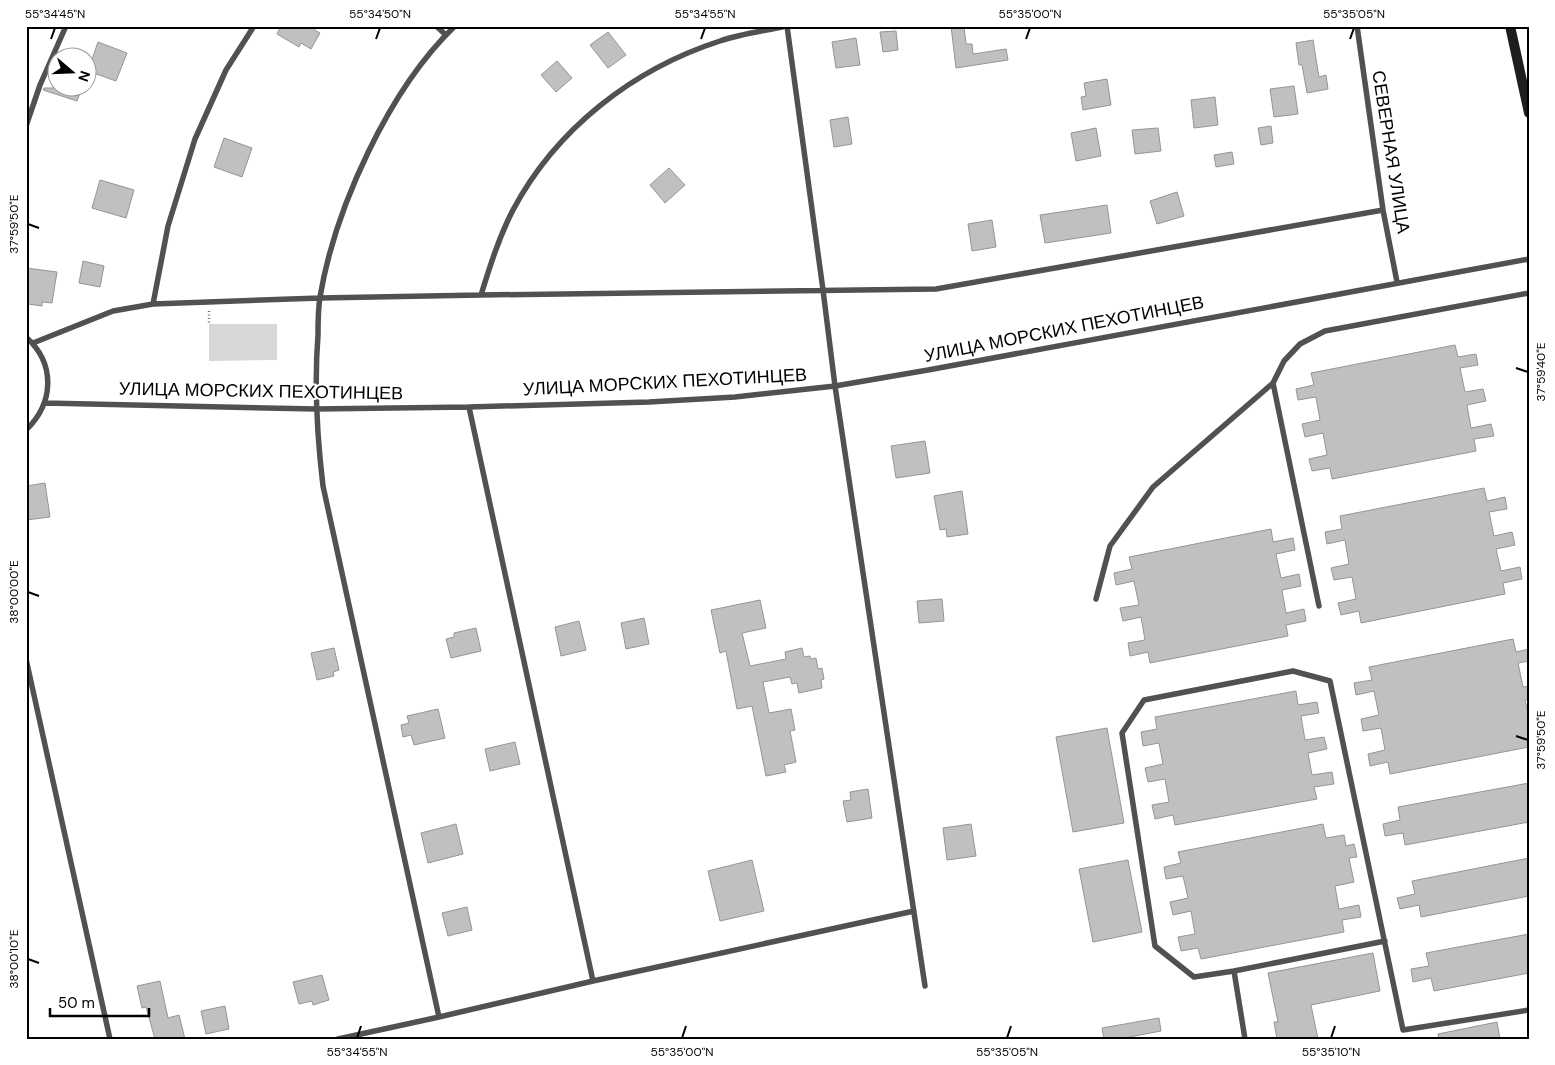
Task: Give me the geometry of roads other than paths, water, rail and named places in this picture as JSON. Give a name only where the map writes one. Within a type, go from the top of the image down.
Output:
[{"type":"main road","points":[[1510,26],[1529,113]]},
{"type":"lane","points":[[26,126],[40,85],[66,26]]},
{"type":"lane","points":[[153,304],[168,226],[195,139],[226,70],[254,26]]},
{"type":"lane","points":[[436,26],[446,35]]},
{"type":"lane","points":[[439,1017],[323,486],[318,449],[316,354],[320,298],[328,262],[339,225],[366,156],[400,94],[446,35],[456,26]]},
{"type":"lane","points":[[481,295],[495,252],[513,210],[539,170],[566,136],[601,104],[635,80],[681,56],[720,41],[787,26],[835,386],[925,986]]},
{"type":"lane","name":"СЕВЕРНАЯ УЛИЦА","points":[[1357,26],[1383,210],[1397,282]]},
{"type":"lane","points":[[33,343],[113,311],[153,304],[320,298],[936,289],[1383,210]]},
{"type":"lane","name":"УЛИЦА МОРСКИХ ПЕХОТИНЦЕВ","points":[[45,404],[316,409],[470,407],[659,401],[735,396],[835,386],[928,370],[1529,258]]},
{"type":"lane","points":[[1096,598],[1110,546],[1153,486],[1274,383],[1284,361],[1300,344],[1325,331],[1529,293]]},
{"type":"lane","points":[[26,337],[42,356],[47,372],[48,388],[45,404],[36,420],[26,430]]},
{"type":"lane","points":[[1274,383],[1319,606]]},
{"type":"lane","points":[[470,407],[593,981]]},
{"type":"lane","points":[[26,659],[110,1039]]},
{"type":"lane","points":[[1384,941],[1234,971],[1194,977],[1155,946],[1122,733],[1144,700],[1293,671],[1330,681],[1403,1030],[1529,1010]]},
{"type":"lane","points":[[338,1039],[914,911]]},
{"type":"lane","points":[[1234,971],[1245,1039]]}]
